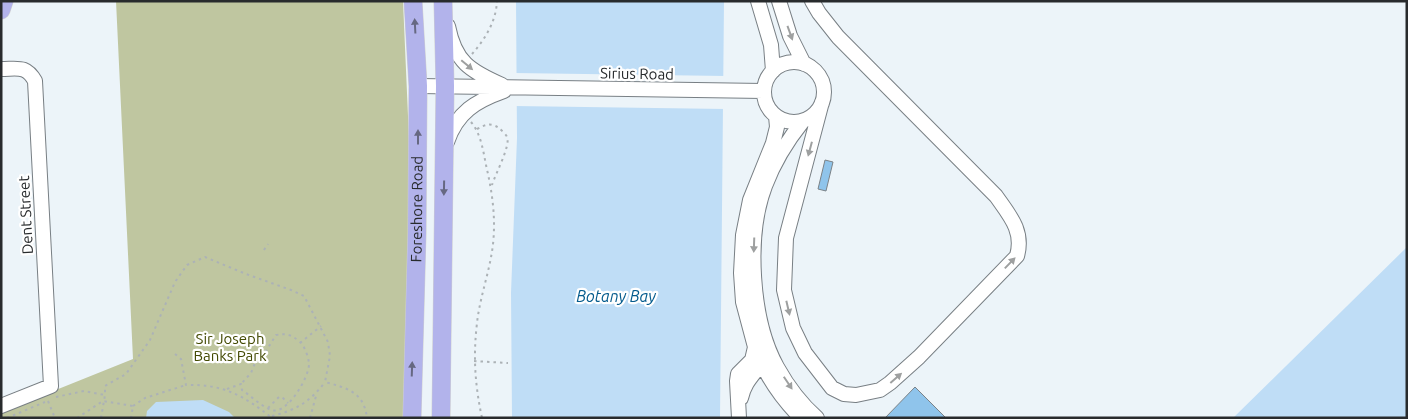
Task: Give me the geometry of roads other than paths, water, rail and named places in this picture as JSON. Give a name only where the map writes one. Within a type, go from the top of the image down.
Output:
[{"type":"main road","points":[[1,10],[4,1]]},
{"type":"main road","name":"Foreshore Road","points":[[412,418],[417,233],[418,86],[413,1]]},
{"type":"main road","name":"Foreshore Road","points":[[441,418],[445,86],[443,3]]},
{"type":"street","points":[[758,1],[771,45],[773,71]]},
{"type":"street","points":[[779,1],[790,36],[804,64]]},
{"type":"street","points":[[812,1],[838,37],[996,196],[1018,232],[1020,244],[1017,256],[919,358],[880,390],[866,394],[844,394],[832,388],[822,377],[792,328],[784,290],[786,238],[822,102],[824,93],[823,83],[819,75],[812,68],[804,64],[788,63],[780,66],[768,77],[764,91],[765,100],[776,116],[784,120],[803,121],[811,117],[818,110],[822,102]]},
{"type":"street","name":"Sirius Road","points":[[443,3],[449,32],[459,58],[475,71],[510,88]]},
{"type":"street","name":"Dent Street","points":[[1,69],[25,69],[35,81],[51,386],[1,406]]},
{"type":"street","name":"Sirius Road","points":[[418,86],[764,91]]},
{"type":"street","name":"Sirius Road","points":[[444,148],[458,118],[491,96],[510,88]]},
{"type":"street","points":[[776,116],[777,126],[750,200],[743,236],[741,273],[743,302],[761,345],[786,382],[816,418]]},
{"type":"street","points":[[801,418],[782,396],[762,365],[761,345],[763,329],[753,276],[754,234],[764,187],[781,151],[803,121]]},
{"type":"street","points":[[739,414],[738,374],[752,360],[761,345]]},
{"type":"street","points":[[739,414],[743,387],[762,365]]},
{"type":"water","name":"Botany Bay","points":[[516,1],[724,1],[720,418],[512,418],[511,293],[517,138]]},
{"type":"water","points":[[1407,247],[1407,418],[1233,418]]},
{"type":"water","points":[[203,400],[229,412],[235,418],[146,418],[147,411],[156,402]]},
{"type":"park label","name":"Sir Joseph Banks Park","points":[[230,348]]}]
